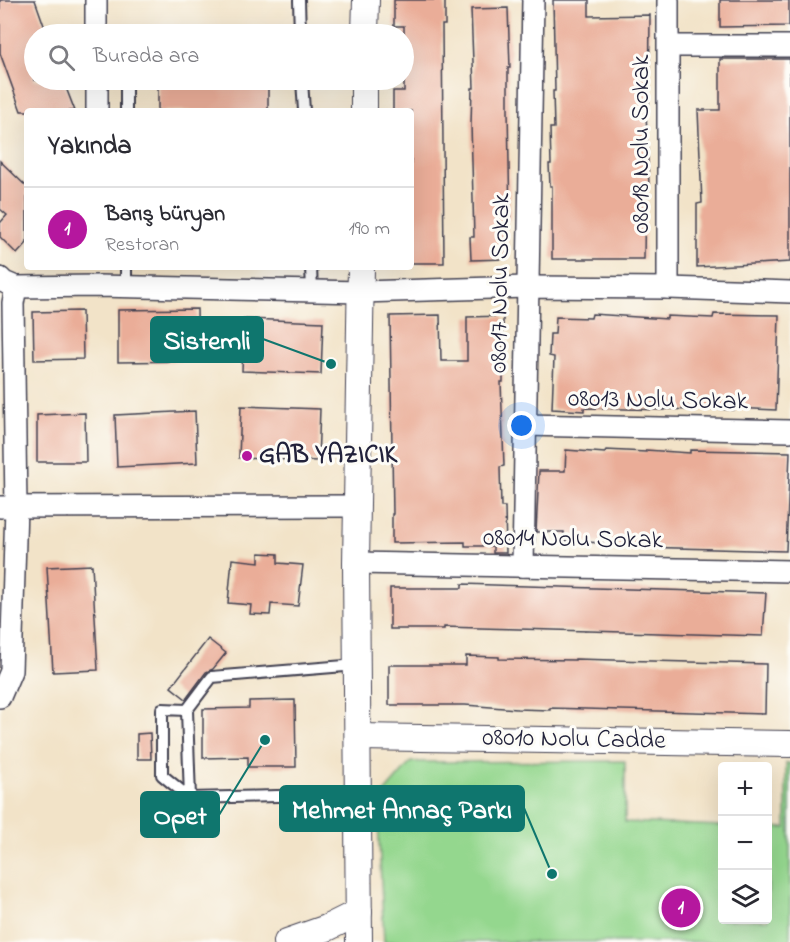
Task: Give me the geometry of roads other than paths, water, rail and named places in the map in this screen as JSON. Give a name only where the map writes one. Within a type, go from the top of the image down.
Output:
[{"type":"street","points":[[96,0],[96,24]]},
{"type":"street","points":[[365,24],[366,0]]},
{"type":"street","name":"08017 Nolu Sokak","points":[[523,566],[533,0]]},
{"type":"street","name":"08018 Nolu Sokak","points":[[668,0],[668,288]]},
{"type":"street","points":[[669,46],[790,46]]},
{"type":"street","points":[[97,90],[97,108]]},
{"type":"street","points":[[364,90],[364,108]]},
{"type":"street","points":[[0,697],[11,671],[8,507],[13,303],[5,283],[126,277],[312,291],[361,280],[528,287],[790,291]]},
{"type":"street","points":[[359,942],[356,563],[361,280]]},
{"type":"street","name":"08013 Nolu Sokak","points":[[525,425],[790,431]]},
{"type":"street","points":[[8,507],[358,506]]},
{"type":"street","name":"08014 Nolu Sokak","points":[[356,563],[790,571]]},
{"type":"street","name":"08010 Nolu Cadde","points":[[358,737],[790,744]]},
{"type":"street","points":[[295,941],[359,912]]},
{"type":"lane","points":[[299,0],[300,24]]},
{"type":"lane","points":[[126,90],[126,108]]},
{"type":"lane","points":[[303,90],[304,108]]},
{"type":"lane","points":[[310,270],[312,291]]},
{"type":"lane","points":[[190,798],[187,710],[212,677],[357,664]]},
{"type":"lane","points":[[187,710],[162,710],[162,775],[190,798],[358,795]]},
{"type":"place","name":"Sistemli","points":[[331,364]]},
{"type":"place","name":"GAB YAZICIK","points":[[247,456]]},
{"type":"place","name":"Opet","points":[[265,740]]},
{"type":"place","name":"Mehmet Annaç Parkı","points":[[552,874]]},
{"type":"place","name":"Barış büryan","points":[[681,908]]}]
